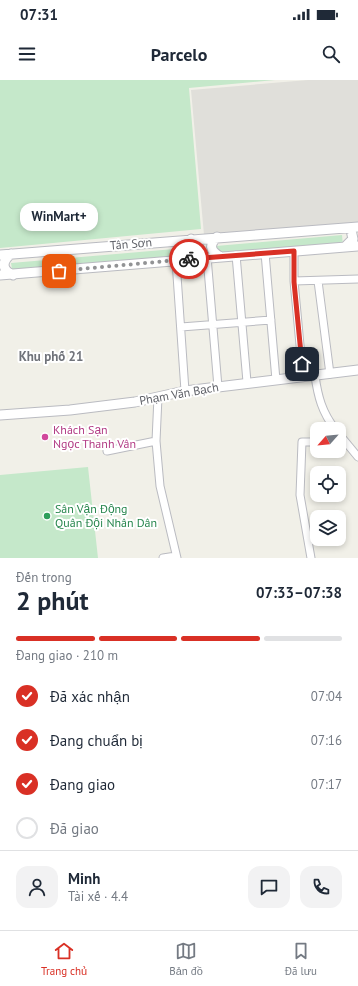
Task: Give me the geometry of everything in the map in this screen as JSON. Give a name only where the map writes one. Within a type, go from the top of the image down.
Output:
[{"type":"street","name":"Tân Sơn","points":[[0,255],[358,227]]},
{"type":"street","points":[[346,246],[354,239],[351,230],[347,228]]},
{"type":"street","points":[[217,237],[212,243],[211,248],[213,252],[219,256]]},
{"type":"street","points":[[191,239],[196,242],[199,248],[192,258]]},
{"type":"street","name":"Tân Sơn","points":[[0,275],[14,275],[192,258],[358,246]]},
{"type":"street","points":[[294,251],[294,282],[303,377]]},
{"type":"street","points":[[265,253],[276,380]]},
{"type":"street","points":[[11,254],[6,258],[3,265],[5,270],[14,275]]},
{"type":"street","points":[[236,255],[247,382]]},
{"type":"street","points":[[207,257],[218,387]]},
{"type":"street","points":[[176,260],[185,390]]},
{"type":"street","points":[[294,282],[358,279]]},
{"type":"street","points":[[318,281],[330,374]]},
{"type":"street","points":[[181,327],[271,320]]},
{"type":"street","name":"Phạm Văn Bạch","points":[[0,415],[70,410],[158,397],[185,390],[358,370]]},
{"type":"street","points":[[315,376],[318,400],[330,422]]},
{"type":"street","points":[[158,397],[156,441],[160,486],[176,557],[164,558]]},
{"type":"street","points":[[107,450],[156,441]]},
{"type":"street","points":[[310,442],[302,442],[300,495],[311,558]]},
{"type":"street","points":[[346,446],[358,457]]},
{"type":"shaded area","points":[[308,80],[358,80],[358,222],[204,235],[191,90]]},
{"type":"green space","points":[[0,80],[275,80],[189,88],[201,229],[0,248]]},
{"type":"green space","points":[[342,235],[343,247],[218,257],[216,246]]},
{"type":"green space","points":[[186,248],[186,259],[13,275],[11,263]]},
{"type":"green space","name":"Sân Vận Động Quân Đội Nhân Dân","points":[[88,467],[98,558],[0,558],[0,475]]},
{"type":"way so far","points":[[59,271],[189,259]]},
{"type":"place","name":"WinMart+","points":[[59,271]]},
{"type":"place","name":"Khách Sạn Ngọc Thanh Vân","points":[[45,437]]},
{"type":"place","name":"Sân Vận Động Quân Đội Nhân Dân","points":[[47,516]]},
{"type":"district","name":"Khu phố 21","points":[[51,356]]},
{"type":"route","points":[[189,259],[294,251],[294,282],[302,364]]}]
